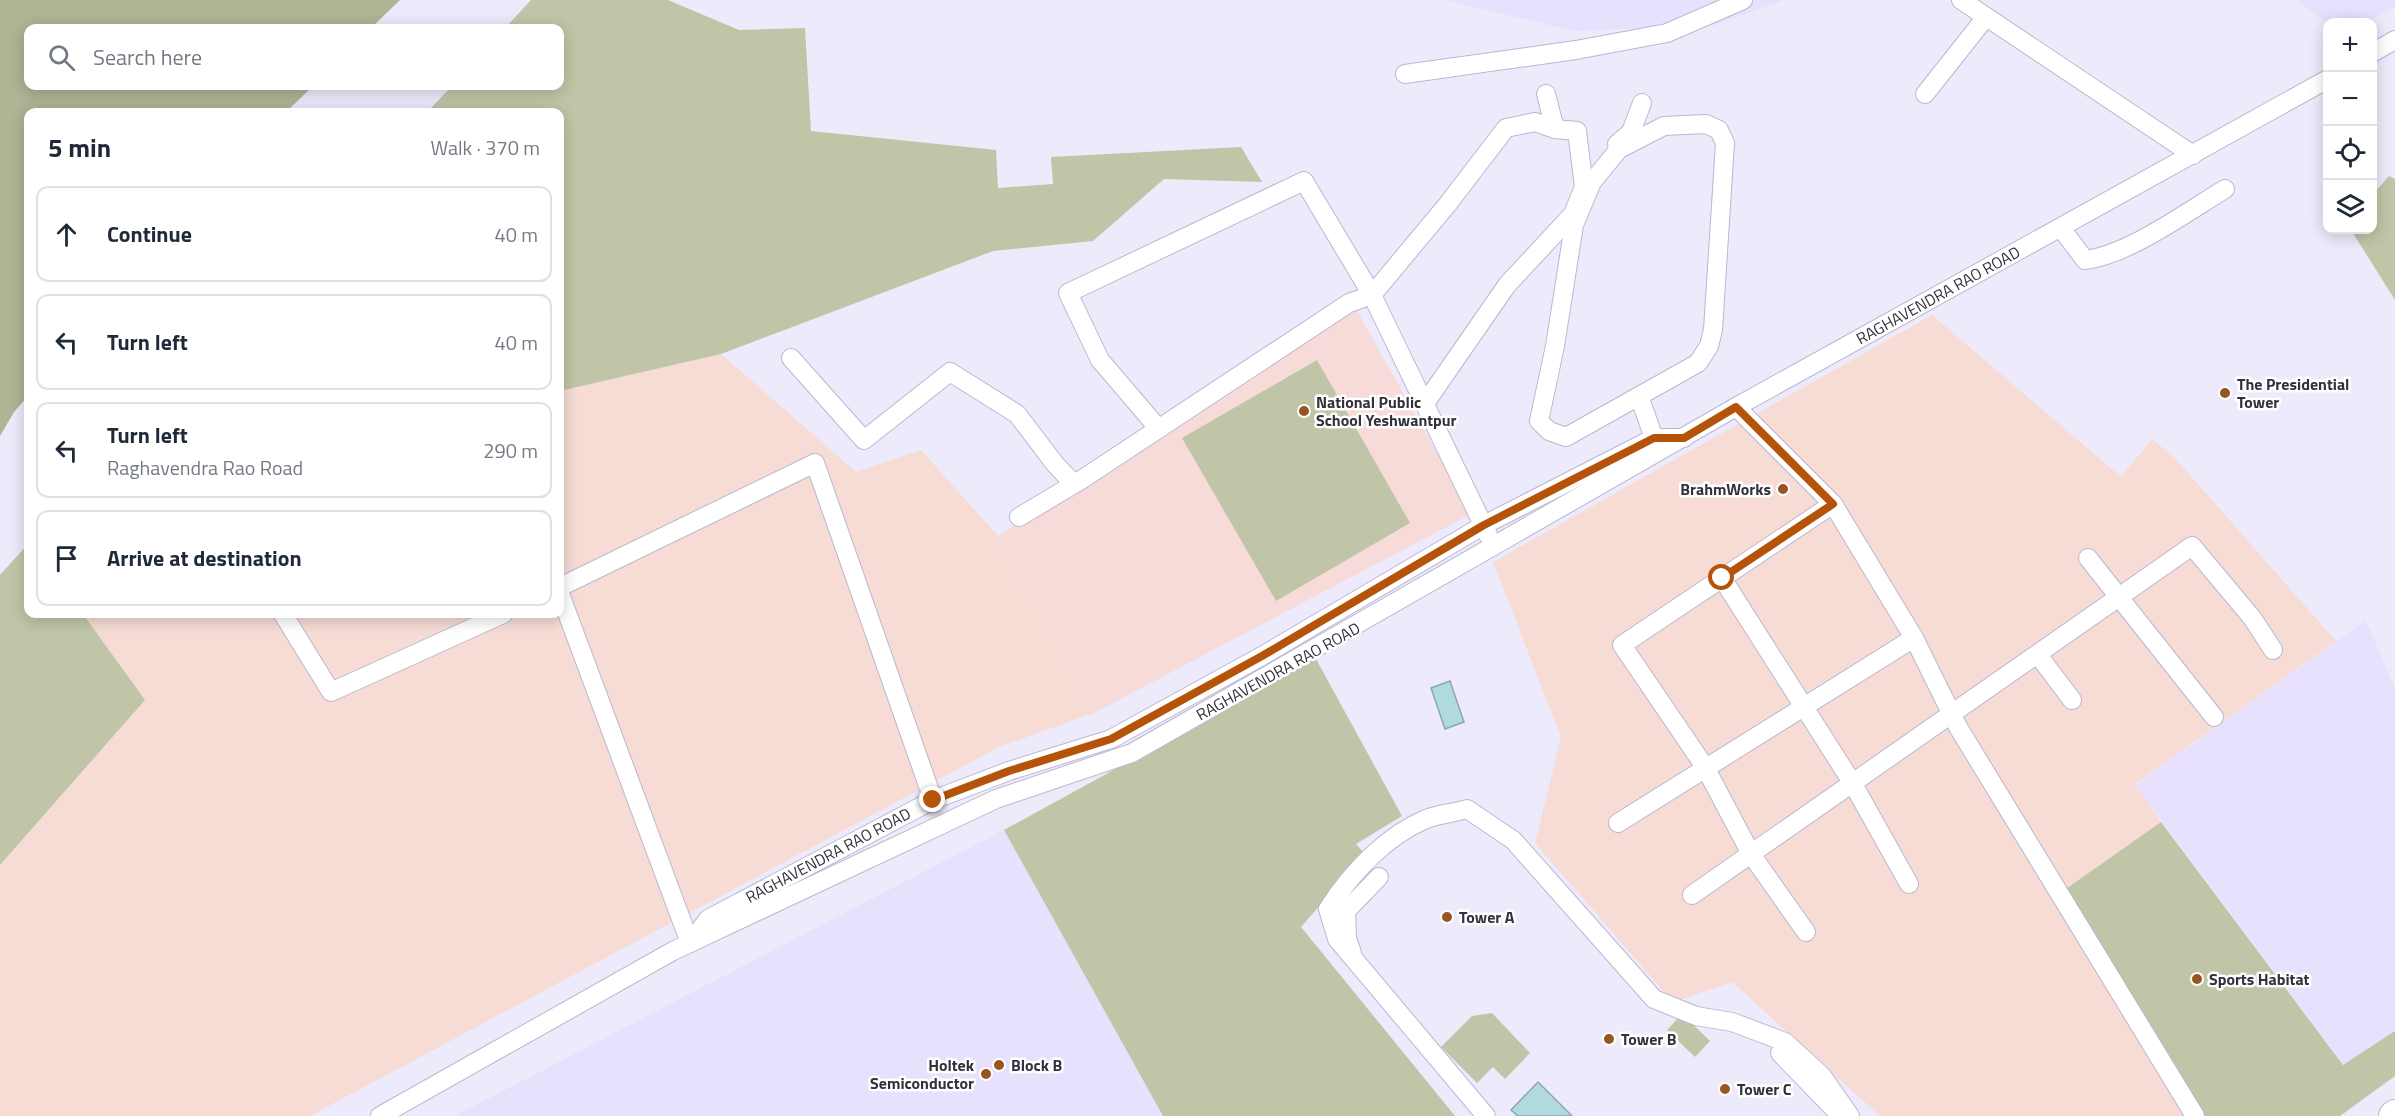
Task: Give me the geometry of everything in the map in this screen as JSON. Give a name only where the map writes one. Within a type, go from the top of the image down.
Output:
[{"type":"street","points":[[1404,74],[1576,50],[1667,33],[1743,0]]},
{"type":"street","points":[[1961,0],[2193,155]]},
{"type":"street","points":[[1925,94],[1986,17]]},
{"type":"street","points":[[2377,51],[2395,40]]},
{"type":"street","name":"RAGHAVENDRA RAO ROAD","points":[[380,1116],[690,943],[996,799],[1132,753],[1736,407],[2323,82]]},
{"type":"street","points":[[1546,94],[1555,129]]},
{"type":"street","points":[[1581,174],[1631,132],[1642,103]]},
{"type":"street","points":[[1019,517],[1074,484],[1349,303],[1372,295],[1506,128],[1535,122],[1555,129],[1577,131],[1584,187],[1573,214],[1507,285],[1426,402]]},
{"type":"street","points":[[1706,124],[1719,130],[1725,143],[1713,330],[1709,346],[1698,363],[1639,396],[1566,437],[1549,431],[1539,421],[1555,346],[1574,225],[1592,182],[1619,149],[1664,126],[1706,124]]},
{"type":"street","points":[[1158,428],[1100,360],[1068,293],[1304,181],[1372,295],[1426,402],[1493,548]]},
{"type":"street","points":[[2061,228],[2085,260],[2097,259],[2129,245],[2225,189]]},
{"type":"street","points":[[791,358],[864,441],[950,372],[1017,414],[1055,464],[1074,484]]},
{"type":"street","points":[[1639,396],[1654,438]]},
{"type":"street","points":[[1736,407],[1833,504],[1914,638],[1952,716],[2195,1116]]},
{"type":"street","name":"RAGHAVENDRA RAO ROAD","points":[[690,943],[708,919],[933,800],[1009,771],[1111,739],[1262,656],[1484,525],[1654,438],[1684,438]]},
{"type":"street","points":[[564,585],[815,463],[933,800]]},
{"type":"street","points":[[1806,932],[1751,854],[1704,767],[1622,645],[1833,504]]},
{"type":"street","points":[[1692,895],[1952,716],[2192,546],[2253,619],[2273,650]]},
{"type":"street","points":[[2088,558],[2214,717]]},
{"type":"street","points":[[1722,578],[1853,784],[1909,884]]},
{"type":"street","points":[[564,605],[690,943]]},
{"type":"street","points":[[285,618],[331,692],[494,618]]},
{"type":"street","points":[[1618,822],[1914,638]]},
{"type":"street","points":[[2038,655],[2072,699]]},
{"type":"street","points":[[1486,1116],[1337,939],[1328,909],[1344,885],[1397,834],[1427,819],[1467,809],[1512,840],[1654,999],[1696,1016],[1732,1022],[1785,1042],[1822,1076],[1850,1116]]},
{"type":"street","points":[[1355,960],[1347,938],[1346,911],[1379,877]]},
{"type":"street","points":[[1780,1053],[1841,1116]]},
{"type":"shaded area","points":[[0,0],[400,0],[375,24],[24,24],[24,90],[309,90],[290,108],[24,108],[24,401],[14,412],[0,436]]},
{"type":"shaded area","points":[[531,0],[668,0],[739,30],[805,28],[811,131],[996,150],[998,188],[1053,184],[1051,157],[1241,147],[1262,182],[1164,179],[1093,241],[993,251],[721,354],[564,390],[564,108],[431,108],[448,90],[564,90],[564,24],[509,24]]},
{"type":"shaded area","points":[[1444,0],[1784,0],[1715,25],[1575,31]]},
{"type":"shaded area","points":[[2297,0],[2395,0],[2395,7],[2373,18],[2323,18],[2323,21]]},
{"type":"shaded area","points":[[2389,176],[2395,179],[2395,300],[2354,234],[2377,234],[2377,190]]},
{"type":"shaded area","name":"National Public School Yeshwantpur","points":[[1356,309],[1471,514],[1094,713],[998,536]]},
{"type":"shaded area","points":[[1932,315],[2121,477],[2152,439],[2174,457],[2336,641],[2135,784],[2161,822],[2060,893],[2202,1116],[1880,1116],[1732,982],[1673,1002],[1535,843],[1561,737],[1493,562]]},
{"type":"shaded area","points":[[721,354],[856,472],[921,450],[998,536],[1094,713],[1001,746],[310,1116],[0,1116],[0,865],[145,700],[86,618],[564,618],[564,390]]},
{"type":"shaded area","points":[[1317,360],[1410,523],[1276,601],[1182,438]]},
{"type":"shaded area","points":[[24,548],[24,618],[86,618],[145,700],[0,865],[0,575]]},
{"type":"shaded area","points":[[2366,620],[2395,689],[2395,1076],[2344,1065],[2135,785]]},
{"type":"shaded area","points":[[1316,659],[1402,816],[1356,844],[1365,854],[1301,927],[1455,1116],[1163,1116],[1004,830]]},
{"type":"shaded area","points":[[1450,681],[1464,722],[1445,729],[1431,688]]},
{"type":"shaded area","points":[[1156,749],[1455,1116],[455,1116],[1004,830]]},
{"type":"shaded area","name":"Sports Habitat","points":[[2161,822],[2343,1065],[2395,1031],[2395,1076],[2340,1116],[2202,1116],[2060,893]]},
{"type":"shaded area","points":[[1492,1013],[1530,1053],[1505,1079],[1493,1067],[1477,1083],[1441,1047],[1472,1016]]},
{"type":"shaded area","points":[[1682,1014],[1710,1041],[1695,1057],[1667,1030]]},
{"type":"shaded area","points":[[1538,1082],[1572,1116],[1518,1116],[1511,1110]]},
{"type":"place","name":"The Presidential Tower","points":[[2225,393]]},
{"type":"place","name":"National Public School Yeshwantpur","points":[[1304,411]]},
{"type":"place","name":"BrahmWorks","points":[[1783,489]]},
{"type":"place","name":"Tower A","points":[[1447,917]]},
{"type":"place","name":"Sports Habitat","points":[[2197,979]]},
{"type":"place","name":"Tower B","points":[[1609,1039]]},
{"type":"place","name":"Block B","points":[[999,1065]]},
{"type":"place","name":"Holtek Semiconductor","points":[[986,1074]]},
{"type":"place","name":"Tower C","points":[[1725,1089]]},
{"type":"route","points":[[933,800],[1009,771],[1111,739],[1262,656],[1484,525],[1654,438],[1684,438],[1736,407],[1833,504],[1722,578]]}]
